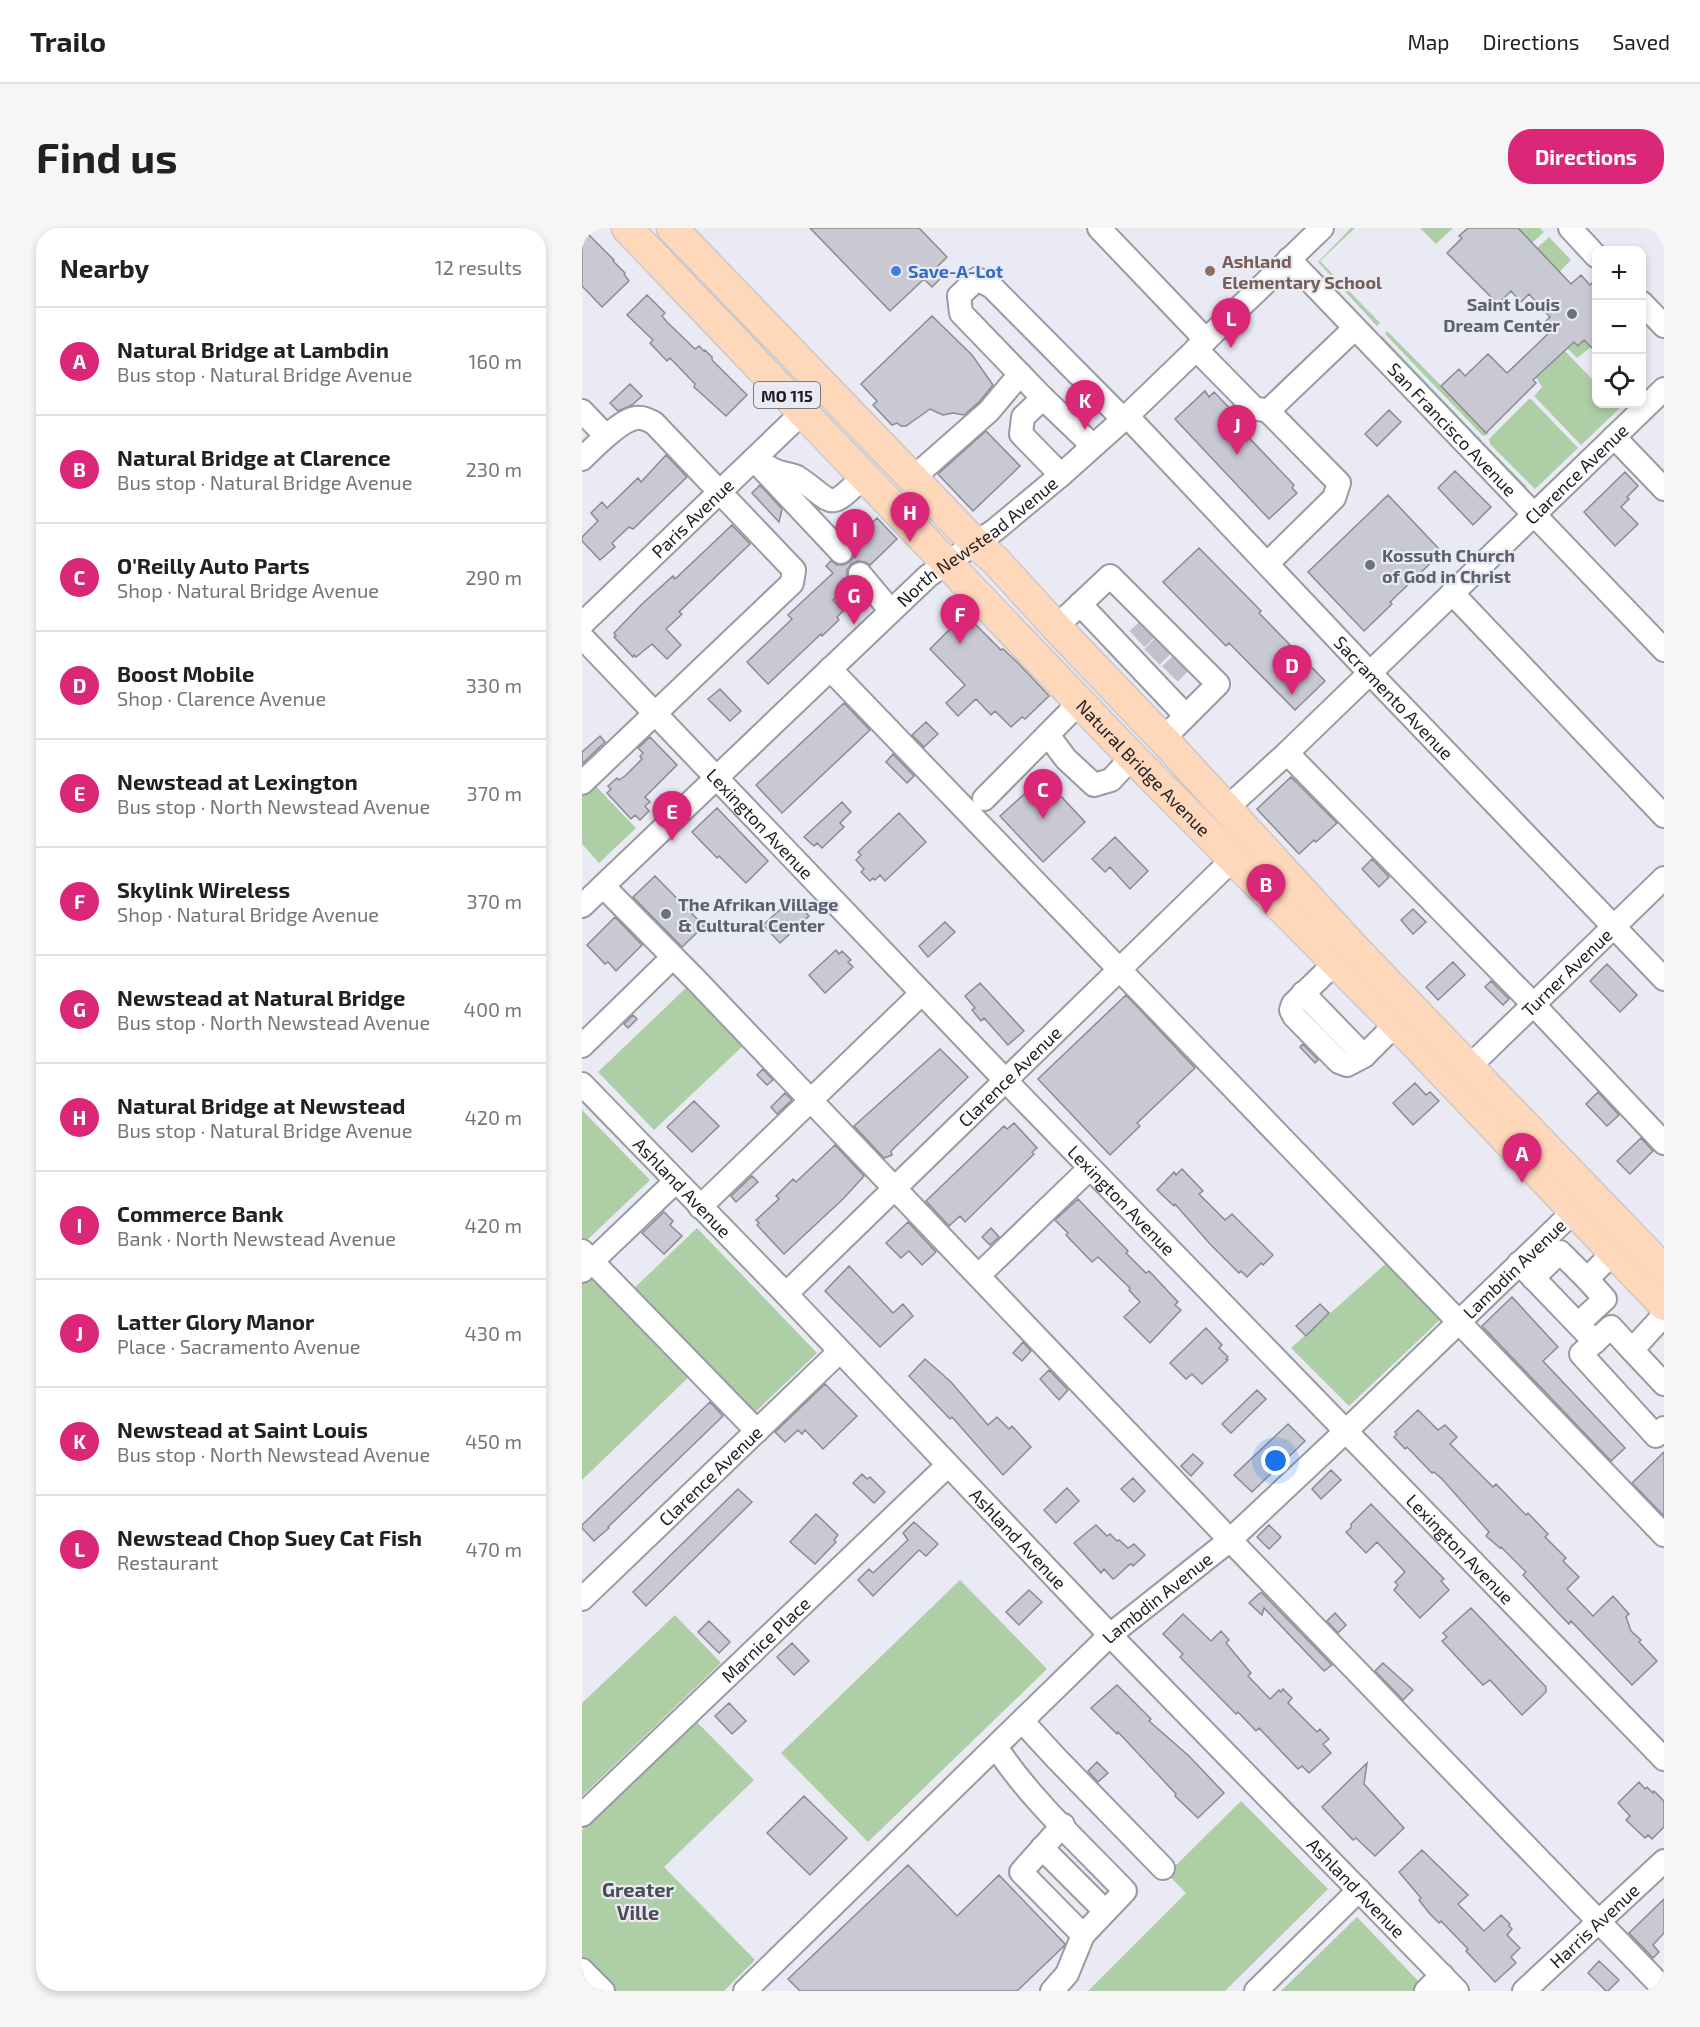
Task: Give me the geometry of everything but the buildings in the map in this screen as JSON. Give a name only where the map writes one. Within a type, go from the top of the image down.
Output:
[{"type":"main road","name":"Natural Bridge Avenue","points":[[627,228],[1232,860],[1318,979],[1378,1041],[1574,1211],[1664,1305]]},
{"type":"main road","name":"Natural Bridge Avenue","points":[[672,228],[995,560],[1228,807],[1355,949],[1664,1270]]},
{"type":"main road","points":[[803,412],[861,452],[952,538],[962,543],[976,543]]},
{"type":"main road","points":[[947,562],[962,563],[979,573],[1053,645],[1114,688]]},
{"type":"street","points":[[1099,228],[1254,408],[1268,411],[1339,483],[1334,498],[1267,564]]},
{"type":"street","name":"North Newstead Avenue","points":[[582,906],[928,576],[976,543],[1061,475],[1125,417],[1322,228]]},
{"type":"street","points":[[1570,228],[1592,251]]},
{"type":"street","name":"San Francisco Avenue","points":[[1289,259],[1664,650]]},
{"type":"street","name":"Sacramento Avenue","points":[[1020,374],[961,313],[959,296],[977,279],[992,287],[1125,417],[1664,979]]},
{"type":"street","points":[[1646,308],[1664,326]]},
{"type":"street","points":[[1268,411],[1355,328]]},
{"type":"street","points":[[913,478],[989,411],[1020,374],[1093,446]]},
{"type":"street","name":"Clarence Avenue","points":[[1228,807],[1287,753],[1664,388]]},
{"type":"street","points":[[1043,398],[1023,417],[1021,434],[1061,475]]},
{"type":"street","points":[[582,411],[606,436]]},
{"type":"street","name":"Paris Avenue","points":[[582,624],[803,412]]},
{"type":"street","points":[[582,459],[606,436],[633,418],[644,418],[654,423],[795,570],[792,583],[582,783]]},
{"type":"street","points":[[1614,437],[1664,489]]},
{"type":"street","points":[[754,459],[780,473],[797,477],[824,499],[832,501],[847,493],[864,476]]},
{"type":"street","points":[[754,459],[841,552]]},
{"type":"street","points":[[860,574],[891,611]]},
{"type":"street","points":[[1056,627],[1110,576],[1150,643],[1175,669],[1218,684],[1164,739]]},
{"type":"street","points":[[1452,593],[1664,816]]},
{"type":"street","points":[[1080,604],[1150,643],[1175,669],[1186,716]]},
{"type":"street","name":"Lexington Avenue","points":[[582,637],[1006,1081],[1664,1760]]},
{"type":"street","points":[[830,669],[1664,1535]]},
{"type":"street","points":[[984,799],[1080,702]]},
{"type":"street","points":[[1048,735],[1066,759],[1094,785],[1111,780],[1132,757]]},
{"type":"street","points":[[1287,753],[1533,1004],[1664,1143]]},
{"type":"street","name":"Clarence Avenue","points":[[786,1294],[1232,860]]},
{"type":"street","name":"Turner Avenue","points":[[1469,1067],[1664,878]]},
{"type":"street","points":[[603,886],[896,1187],[1230,1540],[1664,1989]]},
{"type":"street","points":[[582,1046],[674,957]]},
{"type":"street","points":[[1318,979],[1293,1004],[1291,1010],[1294,1016],[1339,1062],[1347,1065],[1378,1041]]},
{"type":"street","points":[[700,1207],[922,993]]},
{"type":"street","name":"Ashland Avenue","points":[[582,1084],[786,1294],[1110,1635],[1450,1983]]},
{"type":"street","points":[[979,1275],[1090,1168]]},
{"type":"street","points":[[675,1182],[585,1261],[757,1431]]},
{"type":"street","name":"Lambdin Avenue","points":[[745,1991],[1110,1635],[1230,1540],[1460,1321],[1526,1270],[1574,1211]]},
{"type":"street","points":[[1578,1324],[1605,1299],[1587,1279],[1560,1252],[1526,1270],[1595,1342]]},
{"type":"street","points":[[1587,1279],[1614,1252]]},
{"type":"street","points":[[1632,1350],[1664,1315]]},
{"type":"street","points":[[1664,1384],[1611,1328],[1581,1354],[1656,1436],[1664,1428]]},
{"type":"street","name":"Clarence Avenue","points":[[582,1599],[839,1352]]},
{"type":"street","name":"Marnice Place","points":[[582,1815],[948,1465]]},
{"type":"street","points":[[1022,1721],[1164,1868]]},
{"type":"street","points":[[996,1747],[1062,1825],[1125,1891],[1083,1935],[1067,1974],[1052,1991]]},
{"type":"street","points":[[1062,1825],[1021,1872],[1083,1935]]},
{"type":"street","points":[[1042,1848],[1105,1911]]},
{"type":"street","name":"Harris Avenue","points":[[1524,1991],[1664,1861]]},
{"type":"street","points":[[1256,1991],[1359,1890]]},
{"type":"street","points":[[582,1970],[603,1991]]},
{"type":"street","points":[[1426,1991],[1450,1983]]},
{"type":"green space","points":[[1351,228],[1355,228],[1320,261],[1380,323],[1377,326],[1318,262]]},
{"type":"green space","points":[[1420,228],[1453,228],[1436,244]]},
{"type":"green space","points":[[1518,228],[1540,228],[1544,232],[1532,243]]},
{"type":"green space","points":[[1549,237],[1571,260],[1556,275],[1557,269],[1537,248]]},
{"type":"green space","points":[[1318,270],[1373,328],[1371,329],[1316,272]]},
{"type":"green space","points":[[1387,331],[1489,434],[1483,436],[1481,434],[1385,334]]},
{"type":"green space","points":[[1382,336],[1482,441],[1480,443],[1380,339]]},
{"type":"green space","points":[[1556,337],[1584,340],[1591,347],[1577,358]]},
{"type":"green space","points":[[1553,339],[1592,379],[1592,408],[1620,408],[1581,445],[1534,396],[1542,387],[1536,377],[1558,357],[1547,345]]},
{"type":"green space","points":[[1529,399],[1578,448],[1535,489],[1490,444],[1489,439]]},
{"type":"green space","points":[[1484,443],[1527,487],[1524,489],[1482,445]]},
{"type":"green space","points":[[590,780],[636,828],[599,863],[582,844],[582,788]]},
{"type":"green space","points":[[690,984],[746,1043],[654,1130],[598,1072]]},
{"type":"green space","points":[[582,1110],[650,1180],[583,1244],[582,1242]]},
{"type":"green space","points":[[697,1228],[817,1353],[748,1419],[628,1294]]},
{"type":"green space","points":[[1390,1260],[1443,1317],[1349,1406],[1291,1348]]},
{"type":"green space","points":[[594,1272],[693,1373],[582,1480],[582,1283]]},
{"type":"green space","points":[[960,1580],[1047,1669],[868,1842],[781,1753]]},
{"type":"green space","points":[[675,1615],[721,1663],[582,1796],[582,1703]]},
{"type":"green space","points":[[695,1720],[754,1780],[664,1867],[755,1960],[724,1991],[609,1991],[582,1964],[582,1830]]},
{"type":"green space","points":[[1241,1801],[1328,1889],[1225,1991],[1088,1991],[1186,1893],[1167,1874]]},
{"type":"green space","points":[[1357,1917],[1422,1985],[1416,1991],[1281,1991]]},
{"type":"tunnel","points":[[1137,639],[1149,628]]},
{"type":"tunnel","points":[[1152,657],[1165,644]]},
{"type":"tunnel","points":[[1170,674],[1182,662]]},
{"type":"place","name":"Save-A-Lot","points":[[896,271]]},
{"type":"place","name":"Ashland Elementary School","points":[[1210,271]]},
{"type":"place","name":"Saint Louis Dream Center","points":[[1572,314]]},
{"type":"place","name":"Newstead Chop Suey Cat Fish","points":[[1231,348]]},
{"type":"place","name":"Newstead at Saint Louis","points":[[1085,430]]},
{"type":"place","name":"Latter Glory Manor","points":[[1237,455]]},
{"type":"place","name":"Natural Bridge at Newstead","points":[[910,542]]},
{"type":"place","name":"Commerce Bank","points":[[855,559]]},
{"type":"place","name":"Kossuth Church of God in Christ","points":[[1370,565]]},
{"type":"place","name":"Newstead at Natural Bridge","points":[[854,625]]},
{"type":"place","name":"Skylink Wireless","points":[[960,644]]},
{"type":"place","name":"Boost Mobile","points":[[1292,695]]},
{"type":"place","name":"O'Reilly Auto Parts","points":[[1043,819]]},
{"type":"place","name":"Newstead at Lexington","points":[[672,841]]},
{"type":"place","name":"The Afrikan Village & Cultural Center","points":[[666,914]]},
{"type":"place","name":"Natural Bridge at Clarence","points":[[1266,914]]},
{"type":"place","name":"Natural Bridge at Lambdin","points":[[1522,1183]]},
{"type":"district","name":"Greater Ville","points":[[638,1900]]}]
